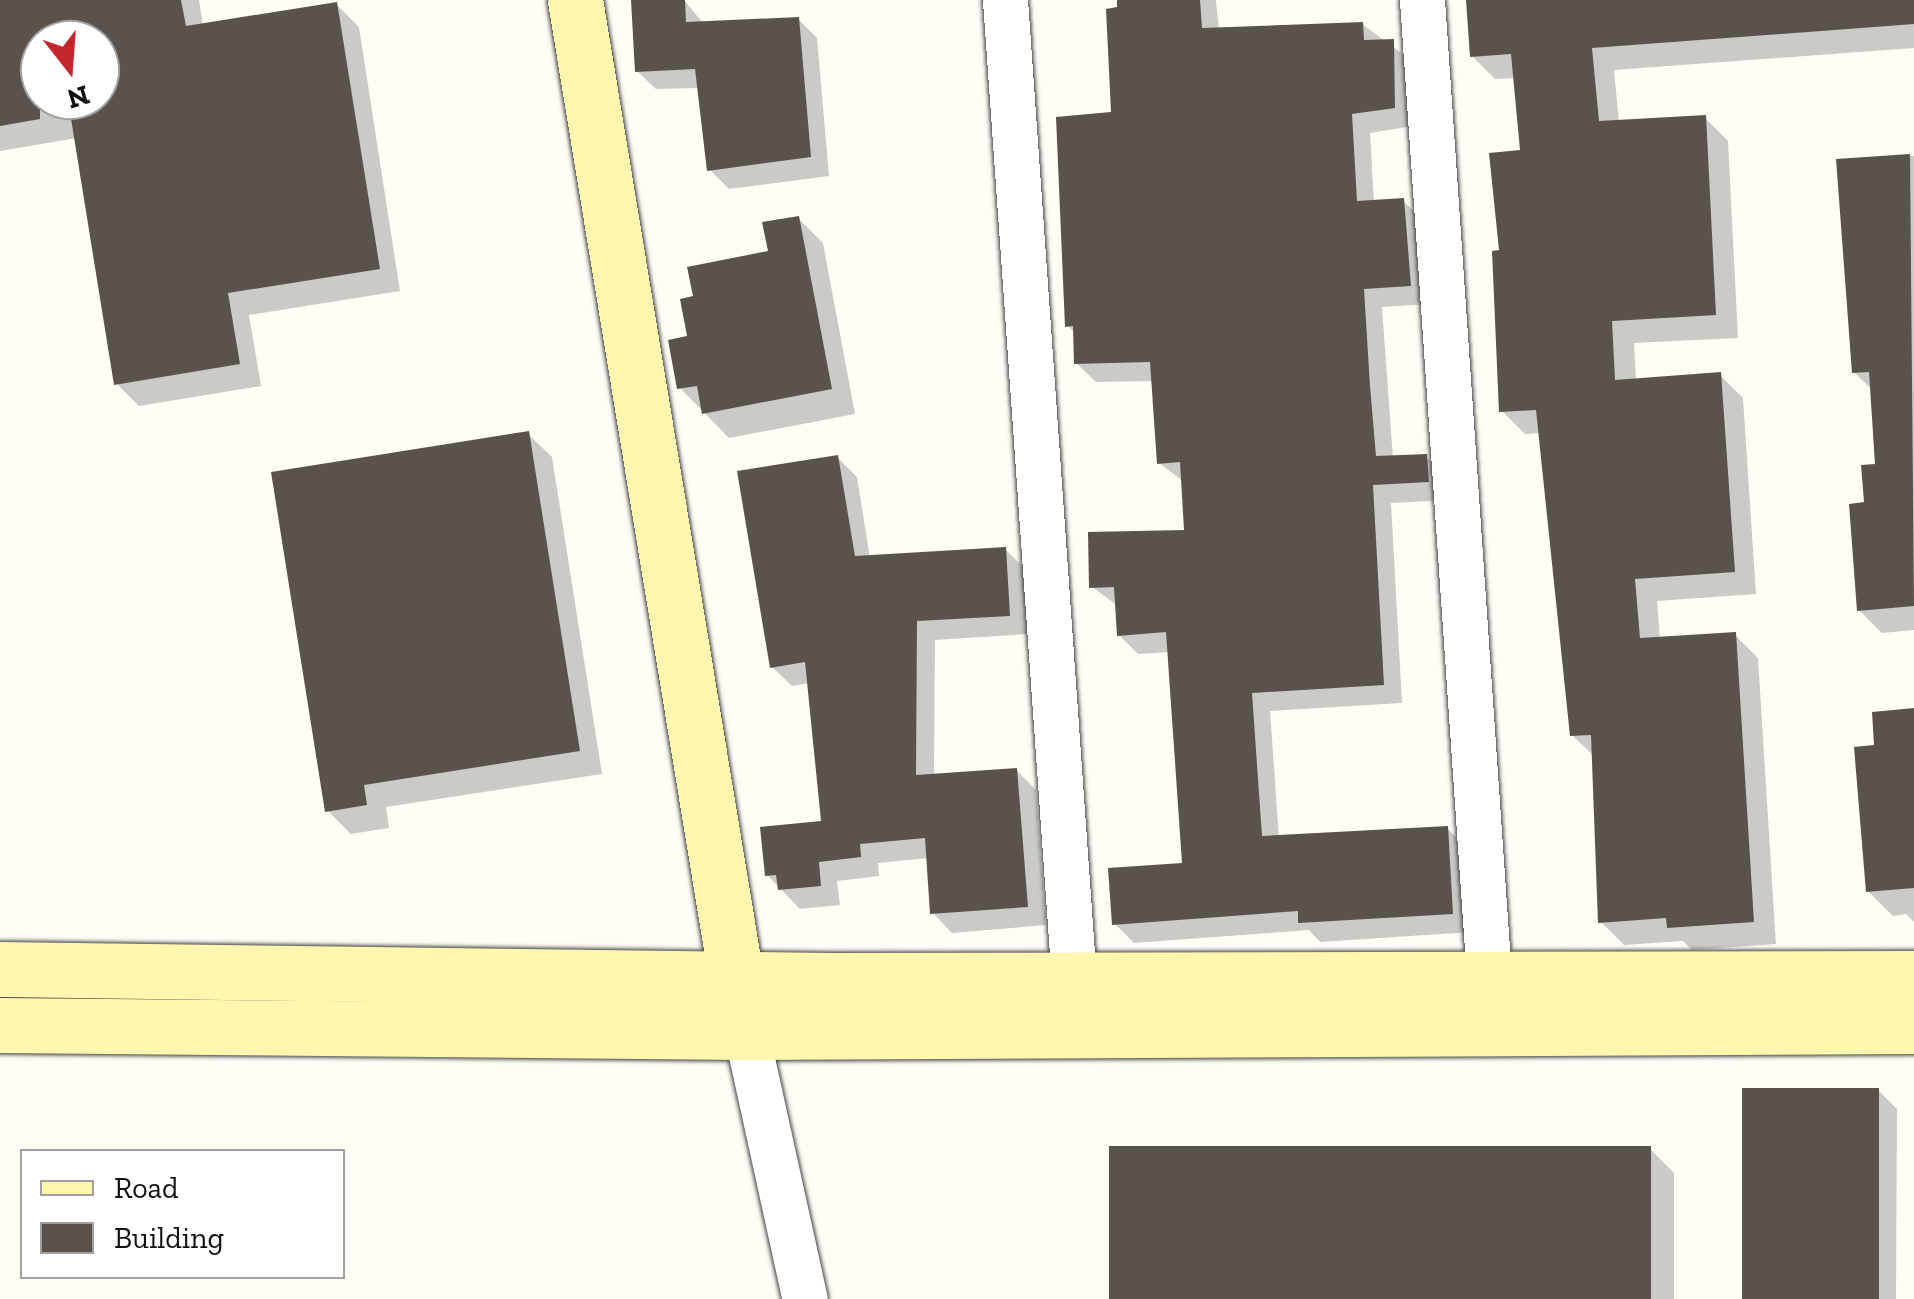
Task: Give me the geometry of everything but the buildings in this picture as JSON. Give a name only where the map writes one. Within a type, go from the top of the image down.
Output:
[{"type":"street","points":[[574,0],[743,1032],[805,1299]]},
{"type":"street","points":[[1006,0],[1074,981]]},
{"type":"street","points":[[1422,0],[1490,978]]},
{"type":"street","points":[[0,969],[1074,981],[1914,978]]},
{"type":"street","points":[[0,1025],[743,1032],[1914,1026]]}]
